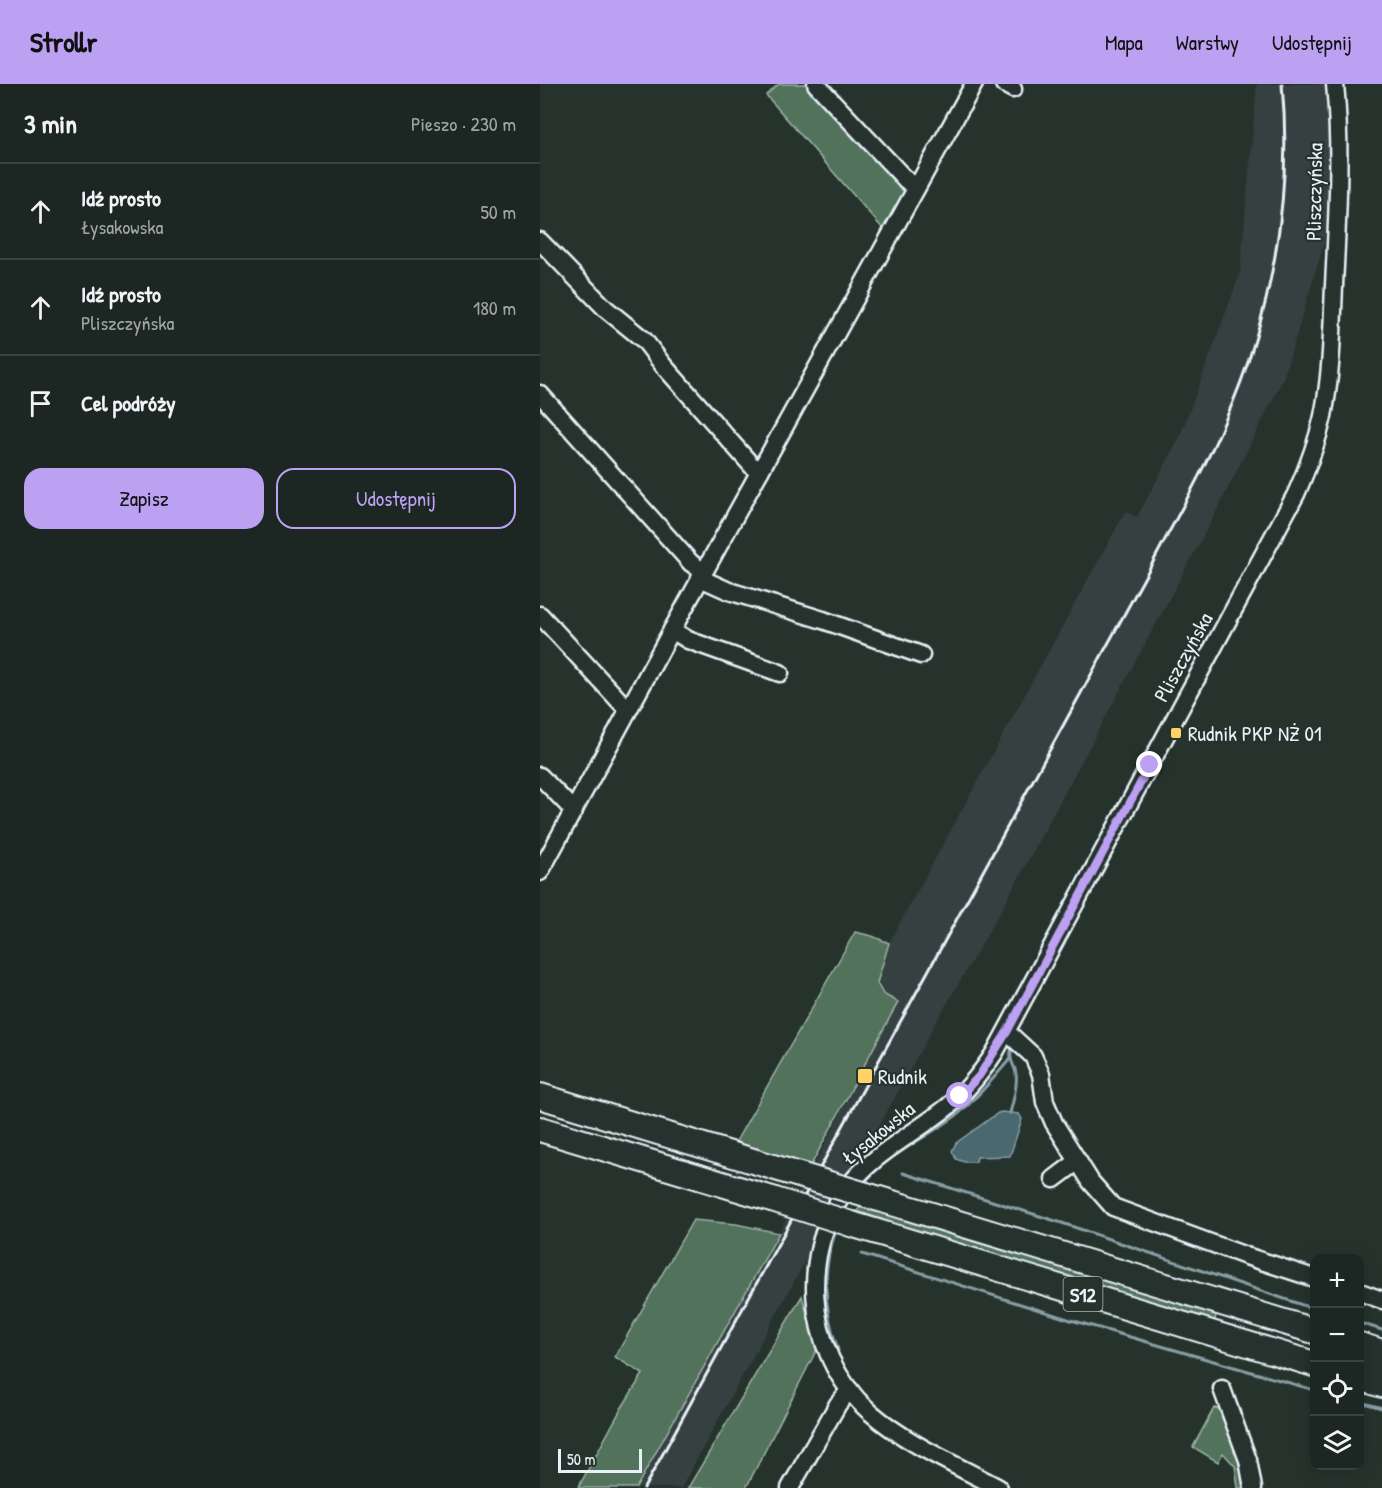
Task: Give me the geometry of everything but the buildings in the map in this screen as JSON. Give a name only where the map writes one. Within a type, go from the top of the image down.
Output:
[{"type":"highway","name":"S12","points":[[540,1096],[1310,1330]]},
{"type":"highway","name":"S12","points":[[540,1129],[1310,1363]]},
{"type":"highway","points":[[1364,1353],[1373,1367]]},
{"type":"street","points":[[816,84],[916,188]]},
{"type":"street","points":[[540,872],[974,84]]},
{"type":"street","name":"Pliszczyńska","points":[[1007,1032],[1275,534],[1296,494],[1311,458],[1323,417],[1330,362],[1338,188],[1335,84]]},
{"type":"street","points":[[540,241],[606,309],[644,340],[663,365],[759,471]]},
{"type":"street","points":[[540,394],[702,575],[729,591],[823,620],[921,655]]},
{"type":"street","points":[[540,615],[628,710]]},
{"type":"street","points":[[672,630],[688,640],[780,673]]},
{"type":"street","points":[[540,776],[574,811]]},
{"type":"street","points":[[1007,1032],[1033,1056],[1041,1074],[1049,1113],[1095,1187],[1106,1200],[1120,1211],[1310,1277]]},
{"type":"street","name":"Łysakowska","points":[[999,1488],[903,1436],[877,1418],[850,1390],[830,1358],[822,1336],[816,1311],[815,1272],[824,1234],[842,1195],[858,1175],[893,1145],[934,1118],[960,1096],[979,1076],[1007,1032]]},
{"type":"street","points":[[1054,1179],[1078,1161]]},
{"type":"street","points":[[1364,1294],[1382,1300]]},
{"type":"street","points":[[1219,1302],[1310,1339]]},
{"type":"street","points":[[1213,1333],[1310,1353]]},
{"type":"street","points":[[1222,1389],[1248,1460],[1253,1488]]},
{"type":"street","points":[[790,1488],[838,1404],[850,1390]]},
{"type":"shaded area","points":[[1257,84],[1328,84],[1332,140],[1324,244],[1283,379],[1215,514],[1003,907],[935,1024],[681,1488],[636,1488],[779,1233],[898,1002],[883,994],[877,983],[889,943],[1125,512],[1137,517],[1179,439],[1240,274]]},
{"type":"green space","points":[[779,84],[812,84],[910,187],[884,230],[766,95]]},
{"type":"green space","points":[[855,932],[889,943],[877,983],[883,994],[898,1002],[811,1165],[735,1143]]},
{"type":"green space","points":[[860,1207],[884,1213],[904,1214],[1218,1309],[1213,1326],[900,1230],[881,1219],[857,1211]]},
{"type":"green space","points":[[693,1220],[736,1224],[779,1233],[636,1488],[578,1488],[643,1374],[615,1357]]},
{"type":"green space","points":[[802,1296],[817,1349],[746,1488],[688,1488]]},
{"type":"green space","points":[[1214,1408],[1224,1409],[1249,1488],[1238,1488],[1235,1466],[1223,1453],[1218,1462],[1193,1447]]},
{"type":"water","points":[[1002,1112],[1019,1114],[1022,1119],[1010,1156],[977,1157],[976,1162],[956,1159],[952,1151],[956,1143]]},
{"type":"waterway","points":[[1010,1113],[1016,1079],[1011,1051]]},
{"type":"waterway","points":[[864,1184],[882,1165],[958,1114],[979,1095],[1010,1059]]},
{"type":"waterway","points":[[903,1173],[1062,1223],[1311,1308]]},
{"type":"waterway","points":[[836,1231],[828,1261],[826,1290],[827,1305],[838,1350]]},
{"type":"waterway","points":[[862,1254],[1071,1320],[1310,1389]]},
{"type":"waterway","points":[[1364,1324],[1382,1330]]},
{"type":"waterway","points":[[1364,1403],[1382,1408]]},
{"type":"railway","points":[[644,1488],[1153,562],[1216,441],[1254,342],[1275,257],[1284,171],[1285,127],[1282,84]]},
{"type":"place","name":"Rudnik PKP NŻ 01","points":[[1176,733]]},
{"type":"place","name":"Rudnik","points":[[865,1076]]},
{"type":"route","points":[[960,1096],[979,1076],[1007,1032],[1150,765]]}]
